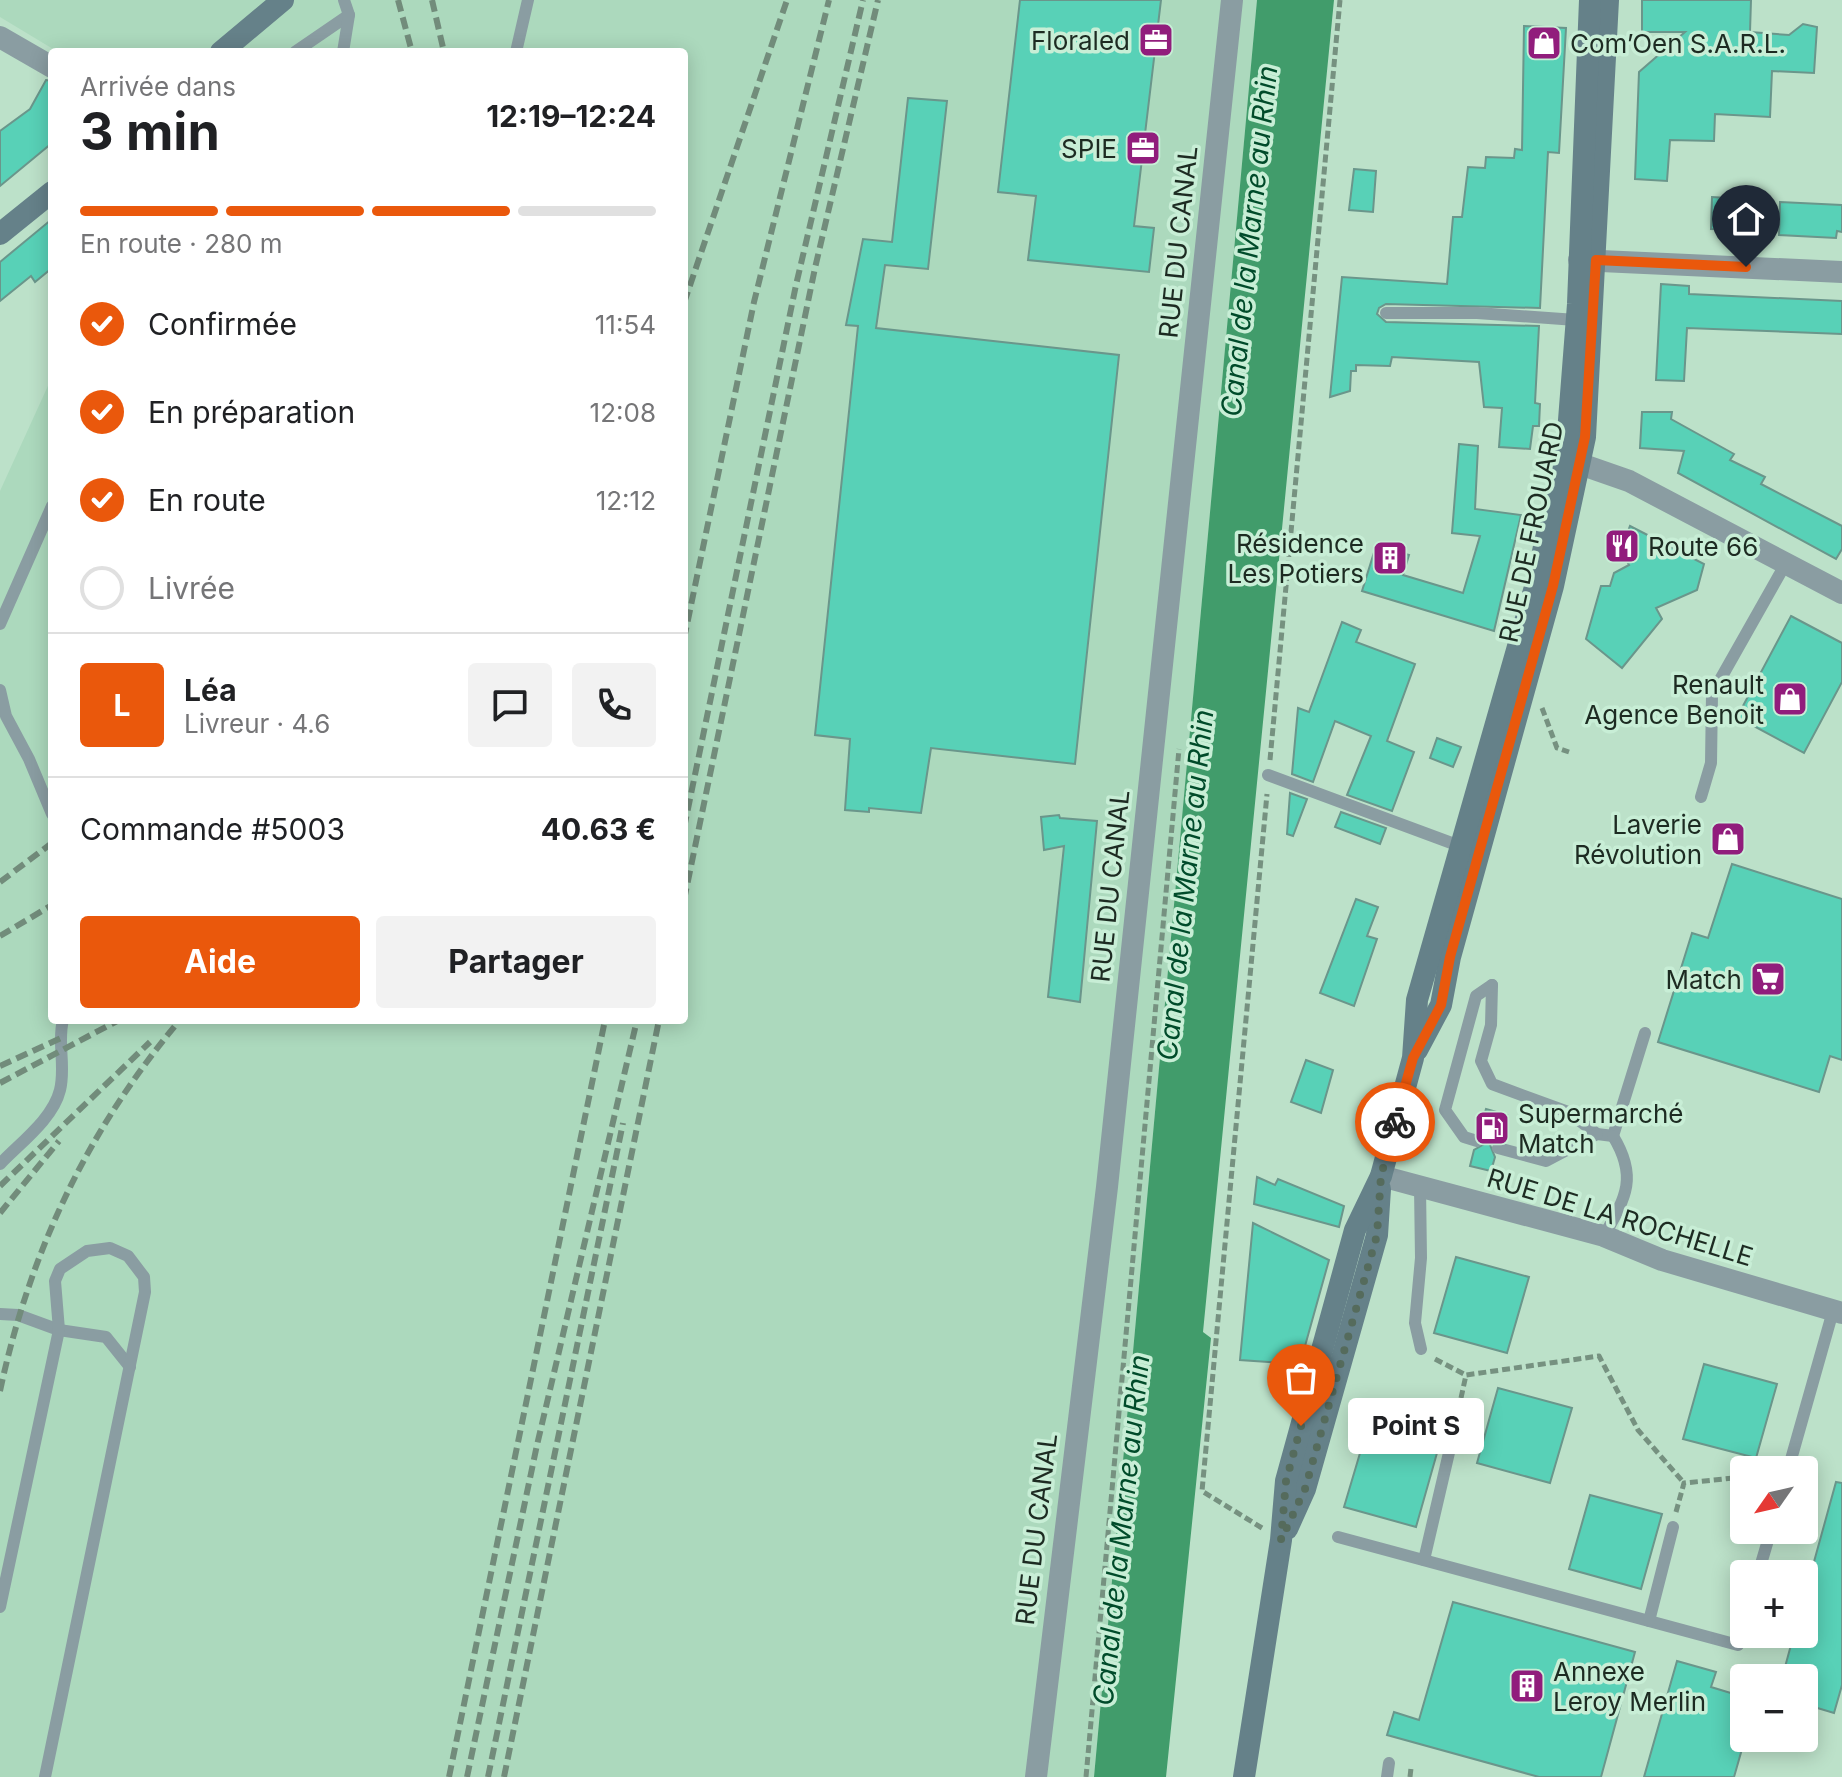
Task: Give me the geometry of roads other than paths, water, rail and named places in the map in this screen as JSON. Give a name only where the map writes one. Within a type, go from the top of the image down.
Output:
[{"type":"main road","points":[[226,48],[283,0]]},
{"type":"main road","name":"RUE DE FROUARD","points":[[1571,461],[1585,437],[1590,0]]},
{"type":"main road","name":"RUE DE FROUARD","points":[[1244,1777],[1281,1540],[1305,1489],[1377,1235],[1381,1176],[1413,1058],[1441,1005],[1471,850],[1553,586],[1571,461],[1568,433],[1576,320],[1588,260],[1608,0]]},
{"type":"main road","points":[[0,234],[48,195]]},
{"type":"street","name":"RUE DU CANAL","points":[[1036,1777],[1107,1187],[1232,0]]},
{"type":"street","points":[[0,37],[48,65]]},
{"type":"street","points":[[1588,260],[1842,272]]},
{"type":"street","points":[[1571,461],[1629,481],[1842,593]]},
{"type":"street","name":"RUE DE LA ROCHELLE","points":[[1381,1176],[1604,1236],[1662,1260],[1837,1312]]},
{"type":"lane","points":[[344,0],[349,15],[344,48]]},
{"type":"lane","points":[[517,48],[528,0]]},
{"type":"lane","points":[[301,48],[349,15]]},
{"type":"lane","points":[[1386,313],[1477,313],[1576,320]]},
{"type":"lane","points":[[0,624],[48,515]]},
{"type":"lane","points":[[1701,797],[1711,763],[1712,694],[1786,563]]},
{"type":"lane","points":[[0,690],[6,716],[48,805]]},
{"type":"lane","points":[[1268,775],[1471,850]]},
{"type":"lane","points":[[1477,1141],[1464,1137],[1445,1110],[1476,996],[1492,985],[1491,1025],[1481,1061],[1492,1084],[1568,1112],[1597,1134],[1613,1136]]},
{"type":"lane","points":[[0,1164],[48,1115],[60,1090],[58,1040],[62,1024]]},
{"type":"lane","points":[[1604,1236],[1623,1202],[1628,1162],[1613,1136],[1645,1033]]},
{"type":"lane","points":[[1498,1148],[1546,1161],[1597,1134]]},
{"type":"lane","points":[[1420,1187],[1421,1258],[1415,1323],[1421,1349]]},
{"type":"lane","points":[[0,1607],[59,1330],[55,1281],[60,1269],[87,1251],[110,1248],[128,1256],[144,1277],[145,1292],[45,1777]]},
{"type":"lane","points":[[1792,1456],[1837,1312]]},
{"type":"lane","points":[[0,1314],[18,1315],[59,1330],[106,1337],[130,1367]]},
{"type":"lane","points":[[1424,1560],[1458,1414]]},
{"type":"lane","points":[[1649,1621],[1673,1527]]},
{"type":"lane","points":[[1338,1537],[1730,1643]]},
{"type":"lane","points":[[1387,1777],[1389,1763]]},
{"type":"water","name":"Canal de la Marne au Rhin","points":[[1257,0],[1334,0],[1203,1332],[1211,1338],[1166,1777],[1094,1777]]},
{"type":"railway","points":[[398,0],[411,48]]},
{"type":"railway","points":[[432,0],[443,48]]},
{"type":"railway","points":[[688,291],[787,0]]},
{"type":"railway","points":[[688,620],[754,302],[829,0]]},
{"type":"railway","points":[[688,809],[796,285],[863,0]]},
{"type":"railway","points":[[688,881],[815,268],[878,0]]},
{"type":"railway","points":[[0,882],[48,846]]},
{"type":"railway","points":[[0,936],[48,907]]},
{"type":"railway","points":[[0,1083],[111,1024]]},
{"type":"railway","points":[[0,1391],[28,1289],[67,1194],[117,1104],[177,1024]]},
{"type":"railway","points":[[449,1777],[604,1024]]},
{"type":"railway","points":[[467,1777],[537,1445],[636,1024]]},
{"type":"railway","points":[[504,1777],[658,1024]]},
{"type":"railway","points":[[0,1066],[61,1038]]},
{"type":"railway","points":[[0,1186],[150,1042]]},
{"type":"railway","points":[[488,1777],[623,1123]]},
{"type":"railway","points":[[0,1213],[59,1141]]},
{"type":"place","name":"Floraled","points":[[1156,40]]},
{"type":"place","name":"Com’Oen S.A.R.L.","points":[[1544,43]]},
{"type":"place","name":"SPIE","points":[[1143,148]]},
{"type":"place","name":"Route 66","points":[[1622,546]]},
{"type":"place","name":"Résidence Les Potiers","points":[[1390,558]]},
{"type":"place","name":"Renault Agence Benoit","points":[[1790,699]]},
{"type":"place","name":"Laverie Révolution","points":[[1728,839]]},
{"type":"place","name":"Match","points":[[1768,979]]},
{"type":"place","name":"Supermarché Match","points":[[1492,1128]]},
{"type":"place","name":"Point S","points":[[1301,1426]]},
{"type":"place","name":"Annexe Leroy Merlin","points":[[1527,1686]]}]
